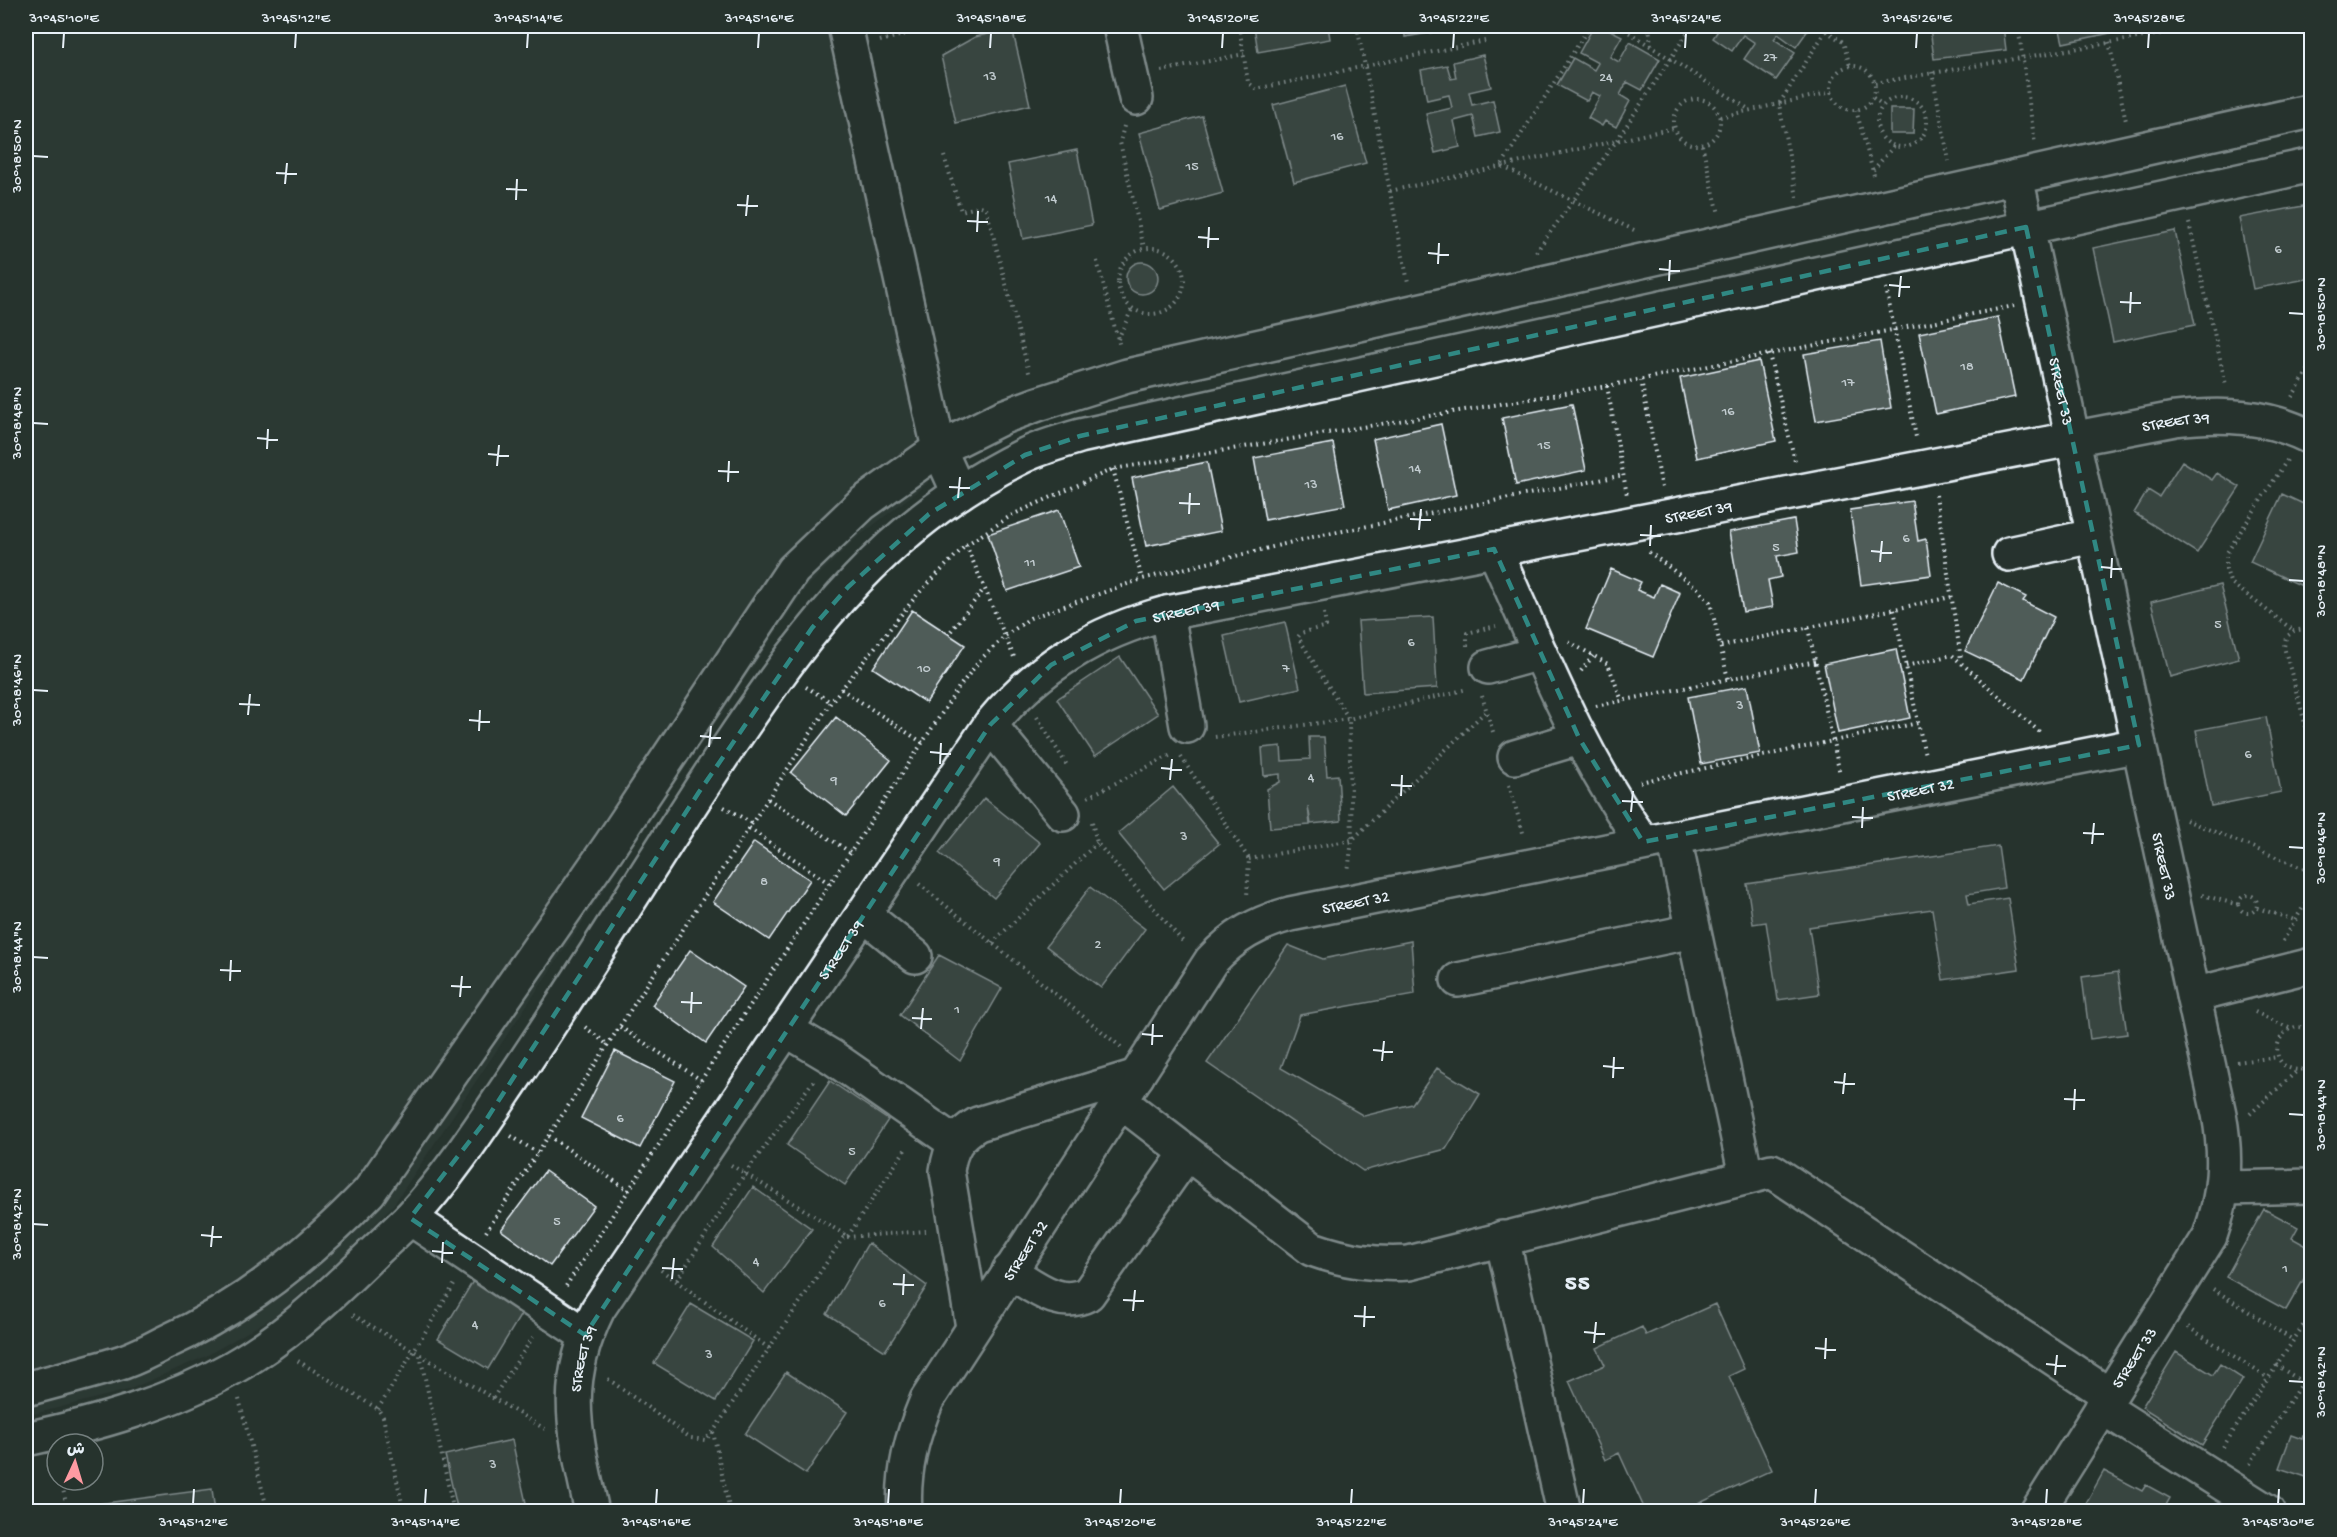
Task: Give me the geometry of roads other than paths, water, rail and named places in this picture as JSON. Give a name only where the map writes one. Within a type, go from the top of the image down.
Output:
[{"type":"street","points":[[1120,26],[1134,87]]},
{"type":"street","points":[[848,37],[939,449],[959,493]]},
{"type":"street","points":[[26,1389],[125,1362],[192,1331],[259,1289],[330,1232],[376,1182],[611,844],[793,570],[862,504],[939,449],[1003,417],[1127,376],[2312,111]]},
{"type":"street","points":[[26,1439],[144,1408],[231,1368],[270,1343],[326,1299],[410,1218],[486,1120],[560,1010],[705,783],[812,628],[848,587],[928,514],[959,493],[1025,455],[1080,436],[1880,258],[2312,165]]},
{"type":"street","name":"STREET 33","points":[[2028,175],[2026,227],[2224,1138],[2224,1188],[2210,1236],[2037,1512]]},
{"type":"street","name":"STREET 39","points":[[592,1512],[573,1410],[573,1384],[581,1346],[598,1309],[990,725],[1023,688],[1051,665],[1097,637],[1136,621],[1167,613],[2072,438],[2175,419],[2233,416],[2297,432]]},
{"type":"street","points":[[2009,554],[2093,536]]},
{"type":"street","points":[[1494,549],[1573,725],[1607,789],[1658,840],[1693,931],[1746,1176]]},
{"type":"street","points":[[1167,613],[1199,732]]},
{"type":"street","points":[[1476,673],[1540,653]]},
{"type":"street","points":[[990,725],[1082,806]]},
{"type":"street","points":[[1506,760],[1573,725]]},
{"type":"street","name":"STREET 32","points":[[905,1512],[906,1464],[914,1431],[927,1400],[1207,969],[1227,944],[1246,930],[1268,920],[1344,903],[2139,745]]},
{"type":"street","points":[[863,914],[915,956]]},
{"type":"street","points":[[1458,980],[1693,931]]},
{"type":"street","points":[[2193,995],[2312,965]]},
{"type":"street","points":[[785,1029],[832,1057],[955,1143]]},
{"type":"street","points":[[973,1327],[947,1171],[949,1156],[955,1143],[965,1131],[978,1124],[1133,1080],[1187,1153],[1312,1249],[1343,1260],[1376,1265],[1409,1263],[1746,1176],[1768,1171],[1775,1172],[2206,1472],[2268,1512]]},
{"type":"street","points":[[1009,1271],[1060,1299],[1076,1301],[1088,1294],[1187,1153]]},
{"type":"street","points":[[2224,1188],[2312,1186]]},
{"type":"street","points":[[410,1218],[550,1311],[581,1346]]},
{"type":"street","points":[[1503,1238],[1564,1512]]},
{"type":"district","name":"55","points":[[1578,1281]]}]
